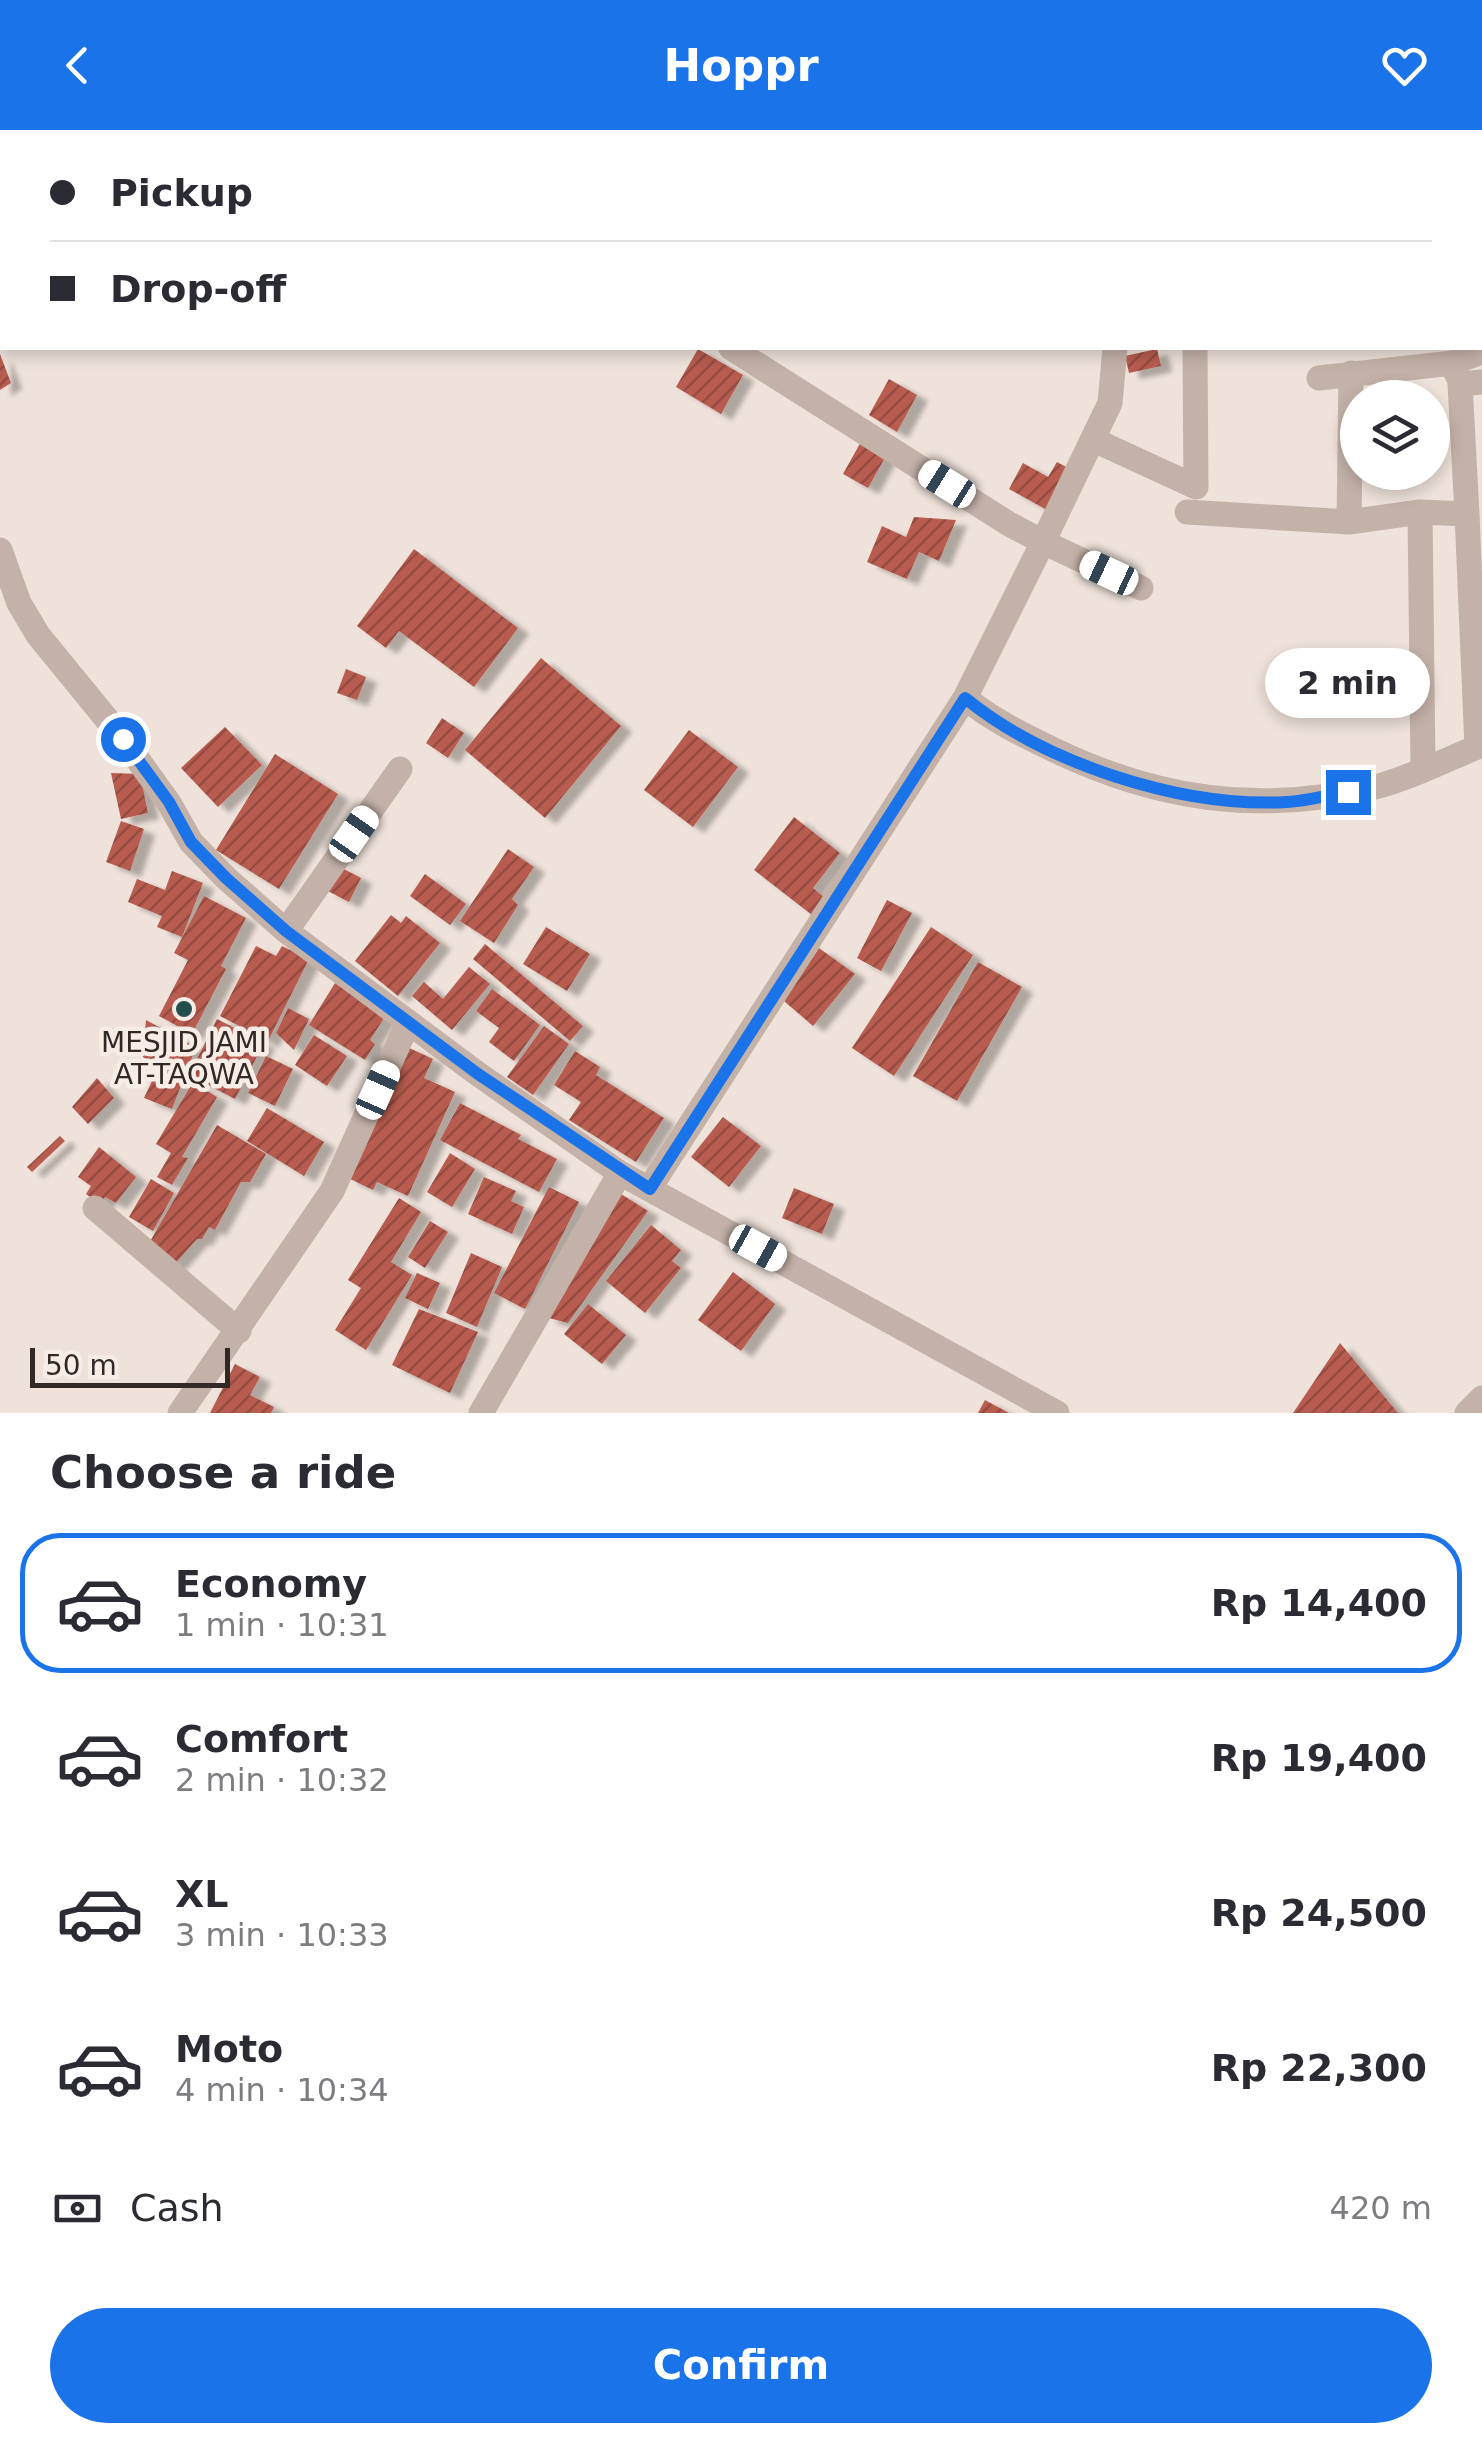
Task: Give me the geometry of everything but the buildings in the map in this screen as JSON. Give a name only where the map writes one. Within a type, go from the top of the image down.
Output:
[{"type":"street","points":[[734,350],[1009,524],[1141,588]]},
{"type":"street","points":[[650,1189],[965,698],[1110,403],[1115,350]]},
{"type":"street","points":[[1094,440],[1196,487],[1195,350]]},
{"type":"street","points":[[965,698],[989,718],[1074,760],[1132,784],[1197,797],[1287,802],[1378,786],[1480,746],[1465,377],[1482,352]]},
{"type":"street","points":[[1319,378],[1351,372],[1465,377]]},
{"type":"street","points":[[1349,522],[1351,372]]},
{"type":"street","points":[[1187,512],[1349,522],[1420,512],[1471,499]]},
{"type":"street","points":[[1420,512],[1423,768]]},
{"type":"street","points":[[0,550],[19,603],[38,636],[123,739],[169,802],[191,842],[286,931],[620,1172],[1056,1413]]},
{"type":"street","points":[[286,931],[400,769]]},
{"type":"street","points":[[180,1413],[332,1191],[408,1022]]},
{"type":"street","points":[[480,1413],[620,1172]]},
{"type":"street","points":[[95,1208],[239,1331]]},
{"type":"street","points":[[1467,1413],[1482,1398]]},
{"type":"place","name":"MESJID JAMI AT-TAQWA","points":[[184,1009]]},
{"type":"route","points":[[123,739],[169,802],[191,842],[286,931],[478,1074],[650,1189],[965,698],[989,718],[1132,784],[1197,797],[1287,802],[1348,792]]}]
